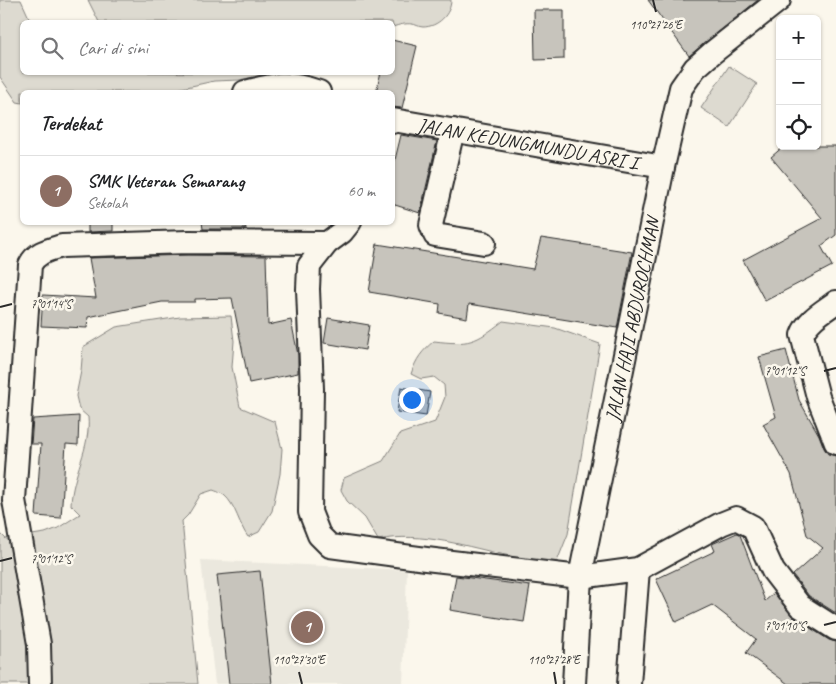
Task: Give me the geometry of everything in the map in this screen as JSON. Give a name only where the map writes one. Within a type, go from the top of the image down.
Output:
[{"type":"street","name":"JALAN HAJI ABDUROCHMAN","points":[[574,684],[580,577],[680,88],[695,68],[779,0]]},
{"type":"street","points":[[252,90],[278,84],[303,86],[314,90]]},
{"type":"street","name":"JALAN KEDUNGMUNDU ASRI I","points":[[395,120],[663,167]]},
{"type":"street","points":[[453,130],[431,225],[432,231],[435,235],[484,243]]},
{"type":"street","points":[[348,225],[342,232],[327,243],[309,266],[308,289],[312,389],[310,512],[319,535],[330,546],[580,577],[638,568],[736,518],[753,527],[773,571],[800,606],[836,629]]},
{"type":"street","points":[[40,684],[39,644],[14,500],[30,265],[33,258],[43,252],[62,246],[188,232],[327,243]]},
{"type":"street","points":[[836,302],[812,320],[804,328],[802,335],[818,397],[836,443]]},
{"type":"street","points":[[629,684],[638,568]]},
{"type":"shaded area","points":[[0,0],[21,0],[30,20],[20,20],[20,75],[263,75],[239,80],[214,81],[173,90],[20,90],[20,103],[17,102],[0,77]]},
{"type":"shaded area","points":[[88,0],[451,0],[449,10],[443,19],[434,25],[423,27],[413,24],[395,26],[395,20],[98,20]]},
{"type":"shaded area","points":[[729,66],[757,84],[729,127],[701,108]]},
{"type":"shaded area","points":[[231,316],[234,341],[232,367],[240,407],[275,422],[282,449],[280,474],[272,511],[259,532],[248,537],[228,499],[223,494],[213,490],[201,494],[182,521],[198,684],[0,684],[0,533],[6,539],[45,533],[58,528],[80,514],[71,505],[74,483],[87,439],[88,428],[88,417],[79,409],[76,396],[83,347],[116,327],[180,317]]},
{"type":"shaded area","points":[[503,321],[555,328],[600,344],[568,534],[556,564],[521,559],[445,541],[411,537],[378,540],[365,518],[347,501],[341,490],[344,478],[383,461],[400,434],[435,422],[445,397],[444,385],[434,377],[421,379],[411,374],[417,360],[426,348],[434,341],[456,343],[471,341]]},
{"type":"shaded area","points":[[201,560],[407,570],[403,684],[215,684]]},
{"type":"building","points":[[648,0],[758,0],[689,56]]},
{"type":"building","points":[[534,10],[564,10],[564,59],[535,60]]},
{"type":"building","points":[[395,41],[417,46],[402,108],[395,107],[395,90],[376,90],[380,75],[395,75]]},
{"type":"building","points":[[401,135],[437,141],[420,213],[395,205],[395,160]]},
{"type":"building","points":[[821,146],[836,146],[836,235],[821,246],[832,266],[765,301],[743,260],[822,218],[771,157],[779,150],[821,150]]},
{"type":"building","points":[[88,225],[113,225],[113,231],[88,232]]},
{"type":"building","points":[[202,225],[245,225],[246,229],[203,229]]},
{"type":"building","points":[[541,238],[632,252],[617,328],[469,304],[467,318],[439,313],[440,304],[369,292],[377,244],[533,269]]},
{"type":"building","points":[[188,255],[266,256],[268,325],[291,320],[298,355],[298,373],[249,383],[232,298],[195,299],[195,302],[162,302],[88,317],[87,328],[41,326],[43,295],[96,298],[89,258]]},
{"type":"building","points":[[328,318],[369,325],[365,350],[324,343]]},
{"type":"building","points":[[786,350],[799,400],[819,435],[824,448],[828,454],[836,456],[836,613],[809,596],[793,575],[823,548],[807,535],[791,474],[763,424],[776,417],[759,357]]},
{"type":"building","points":[[401,387],[430,392],[426,416],[397,412]]},
{"type":"building","points":[[79,416],[78,445],[66,444],[61,518],[36,516],[41,444],[31,444],[33,419]]},
{"type":"building","points":[[737,533],[740,535],[765,601],[774,593],[793,617],[829,640],[836,642],[836,684],[788,684],[746,653],[756,639],[712,605],[676,622],[656,579],[715,551],[712,544]]},
{"type":"building","points":[[260,571],[272,684],[229,684],[217,575]]},
{"type":"building","points":[[456,576],[530,586],[524,622],[450,610]]},
{"type":"place","name":"SMK Veteran Semarang","points":[[307,627]]}]
